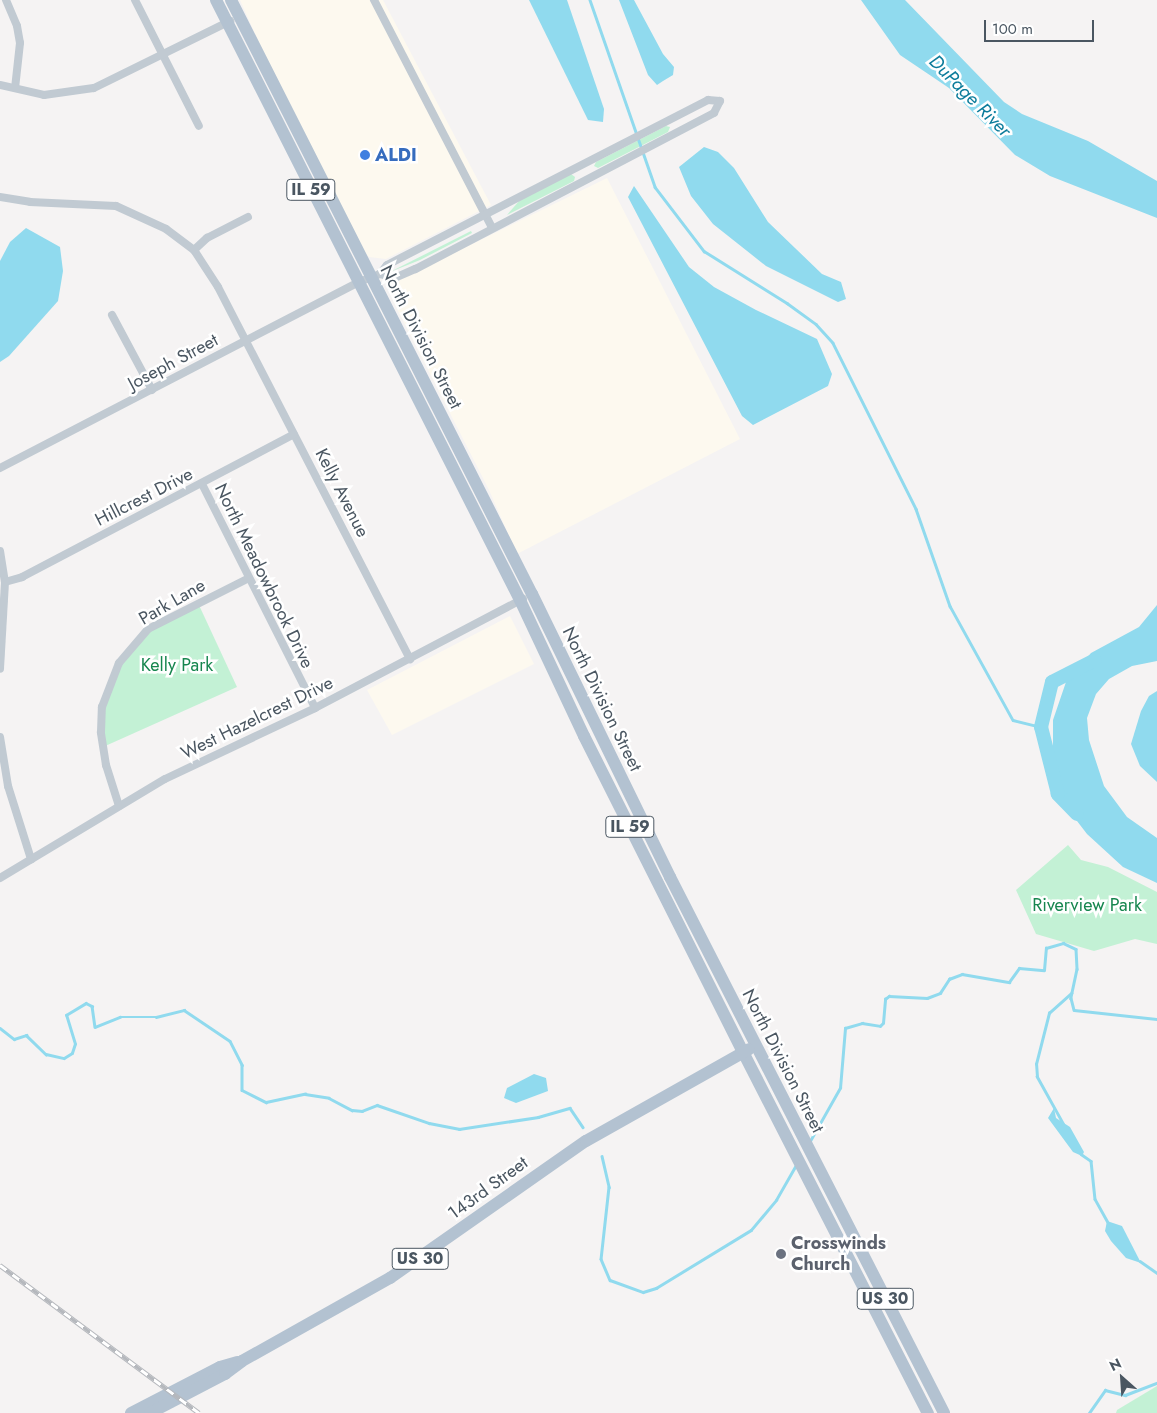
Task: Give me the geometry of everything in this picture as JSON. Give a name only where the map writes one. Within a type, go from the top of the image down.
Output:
[{"type":"main road","name":"North Division Street","points":[[216,0],[520,600],[588,745],[928,1413]]},
{"type":"main road","name":"North Division Street","points":[[231,0],[376,276],[532,594],[592,722],[944,1413]]},
{"type":"main road","name":"143rd Street","points":[[150,1413],[225,1374],[242,1361],[390,1278],[579,1146],[756,1046]]},
{"type":"main road","points":[[844,1249],[856,1243]]},
{"type":"main road","name":"143rd Street","points":[[131,1413],[220,1366],[242,1361]]},
{"type":"street","points":[[6,0],[17,26],[20,43],[15,88]]},
{"type":"street","points":[[135,0],[199,126]]},
{"type":"street","points":[[374,0],[492,228]]},
{"type":"street","points":[[0,85],[44,95],[79,92],[112,82],[239,16]]},
{"type":"street","points":[[708,100],[720,101],[714,113],[636,151],[396,278],[376,276],[387,266],[708,100]]},
{"type":"street","points":[[582,165],[588,177]]},
{"type":"street","name":"Kelly Avenue","points":[[0,197],[30,202],[116,206],[166,228],[194,250],[206,265],[410,659]]},
{"type":"street","points":[[194,250],[207,238],[248,216]]},
{"type":"street","name":"Joseph Street","points":[[0,468],[359,282],[376,276]]},
{"type":"street","points":[[112,315],[152,390]]},
{"type":"street","name":"Hillcrest Drive","points":[[5,582],[22,577],[294,434]]},
{"type":"street","name":"North Meadowbrook Drive","points":[[202,484],[247,579],[314,708]]},
{"type":"street","points":[[0,551],[5,582],[0,668]]},
{"type":"street","name":"Park Lane","points":[[119,806],[106,765],[101,732],[102,707],[120,662],[148,629],[247,579]]},
{"type":"street","name":"West Hazelcrest Drive","points":[[0,878],[165,779],[314,708],[532,594]]},
{"type":"street","points":[[0,737],[8,786],[31,859]]},
{"type":"shaded area","points":[[240,0],[383,0],[491,205],[386,259],[369,257],[363,251],[264,54]]},
{"type":"shaded area","points":[[607,178],[740,439],[517,554],[489,490],[393,301],[394,288],[401,279]]},
{"type":"shaded area","points":[[510,616],[534,664],[392,735],[367,690]]},
{"type":"green space","points":[[666,126],[670,127],[668,132],[598,168],[594,166],[596,162]]},
{"type":"green space","points":[[571,174],[575,177],[574,181],[507,215],[520,200]]},
{"type":"green space","points":[[471,231],[472,233],[420,260],[390,272]]},
{"type":"green space","name":"Kelly Park","points":[[198,603],[237,687],[103,747],[102,707],[119,663],[148,629]]},
{"type":"green space","name":"Riverview Park","points":[[1068,845],[1081,860],[1108,867],[1157,892],[1157,944],[1135,939],[1094,951],[1036,934],[1016,890]]},
{"type":"green space","points":[[1157,1386],[1157,1413],[1116,1413],[1117,1410]]},
{"type":"water","points":[[529,0],[567,0],[604,109],[603,122],[588,120]]},
{"type":"water","points":[[619,0],[634,0],[663,54],[674,67],[673,75],[657,85],[648,75]]},
{"type":"water","points":[[861,0],[905,0],[1004,102],[1022,114],[1088,141],[1157,181],[1157,218],[1050,176],[1015,155],[949,88],[900,55]]},
{"type":"water","points":[[704,147],[718,152],[734,168],[768,222],[822,274],[841,282],[846,299],[838,302],[766,266],[713,224],[691,196],[679,167]]},
{"type":"water","points":[[634,186],[689,267],[714,287],[756,310],[817,339],[832,374],[828,386],[753,425],[742,416],[628,197]]},
{"type":"water","points":[[26,228],[60,247],[63,271],[58,301],[9,356],[0,362],[0,261],[10,242]]},
{"type":"water","points":[[1157,605],[1157,661],[1132,666],[1109,679],[1096,694],[1087,718],[1089,740],[1104,786],[1127,817],[1157,838],[1157,883],[1123,867],[1087,834],[1067,808],[1056,779],[1053,755],[1053,720],[1066,682],[1091,653],[1139,627]]},
{"type":"water","points":[[1157,691],[1157,782],[1140,766],[1131,744],[1141,711],[1149,696]]},
{"type":"water","points":[[534,1074],[546,1078],[548,1091],[516,1103],[504,1098],[507,1088]]},
{"type":"water","points":[[1054,1108],[1056,1118],[1070,1127],[1084,1152],[1082,1156],[1073,1152],[1048,1118]]},
{"type":"water","points":[[1107,1221],[1122,1226],[1141,1263],[1126,1258],[1111,1241],[1105,1231]]},
{"type":"waterway","points":[[590,0],[655,187],[704,251],[787,303],[816,324],[833,343],[916,509],[950,606],[1013,720],[1041,727]]},
{"type":"waterway","name":"DuPage River","points":[[1077,814],[1058,794],[1041,727],[1052,682],[1095,660]]},
{"type":"waterway","points":[[810,1141],[840,1088],[845,1028],[862,1023],[880,1026],[883,1023],[885,999],[889,996],[927,998],[940,993],[949,979],[962,974],[1009,982],[1019,968],[1044,970],[1046,948],[1063,943],[1076,949],[1077,969],[1071,998],[1074,1010],[1157,1019]]},
{"type":"waterway","points":[[1063,1124],[1037,1077],[1036,1064],[1049,1013],[1071,993]]},
{"type":"waterway","points":[[0,1028],[14,1039],[26,1035],[46,1054],[64,1058],[72,1053],[75,1044],[66,1015],[86,1003],[92,1006],[95,1027],[120,1017],[156,1017],[184,1010],[230,1041],[242,1065],[242,1090],[266,1102],[305,1094],[329,1098],[352,1110],[362,1111],[377,1105],[429,1123],[459,1129],[538,1117],[570,1108],[583,1127]]},
{"type":"waterway","points":[[1081,1154],[1091,1161],[1095,1199],[1108,1222]]},
{"type":"waterway","points":[[602,1156],[609,1187],[601,1259],[610,1280],[643,1292],[656,1288],[751,1230],[776,1200],[796,1165]]},
{"type":"waterway","points":[[1140,1261],[1157,1273]]},
{"type":"waterway","points":[[1089,1413],[1105,1390],[1125,1395],[1157,1383]]},
{"type":"railway","points":[[0,1265],[199,1413]]},
{"type":"place","name":"ALDI","points":[[365,155]]},
{"type":"place","name":"Crosswinds Church","points":[[781,1254]]}]
